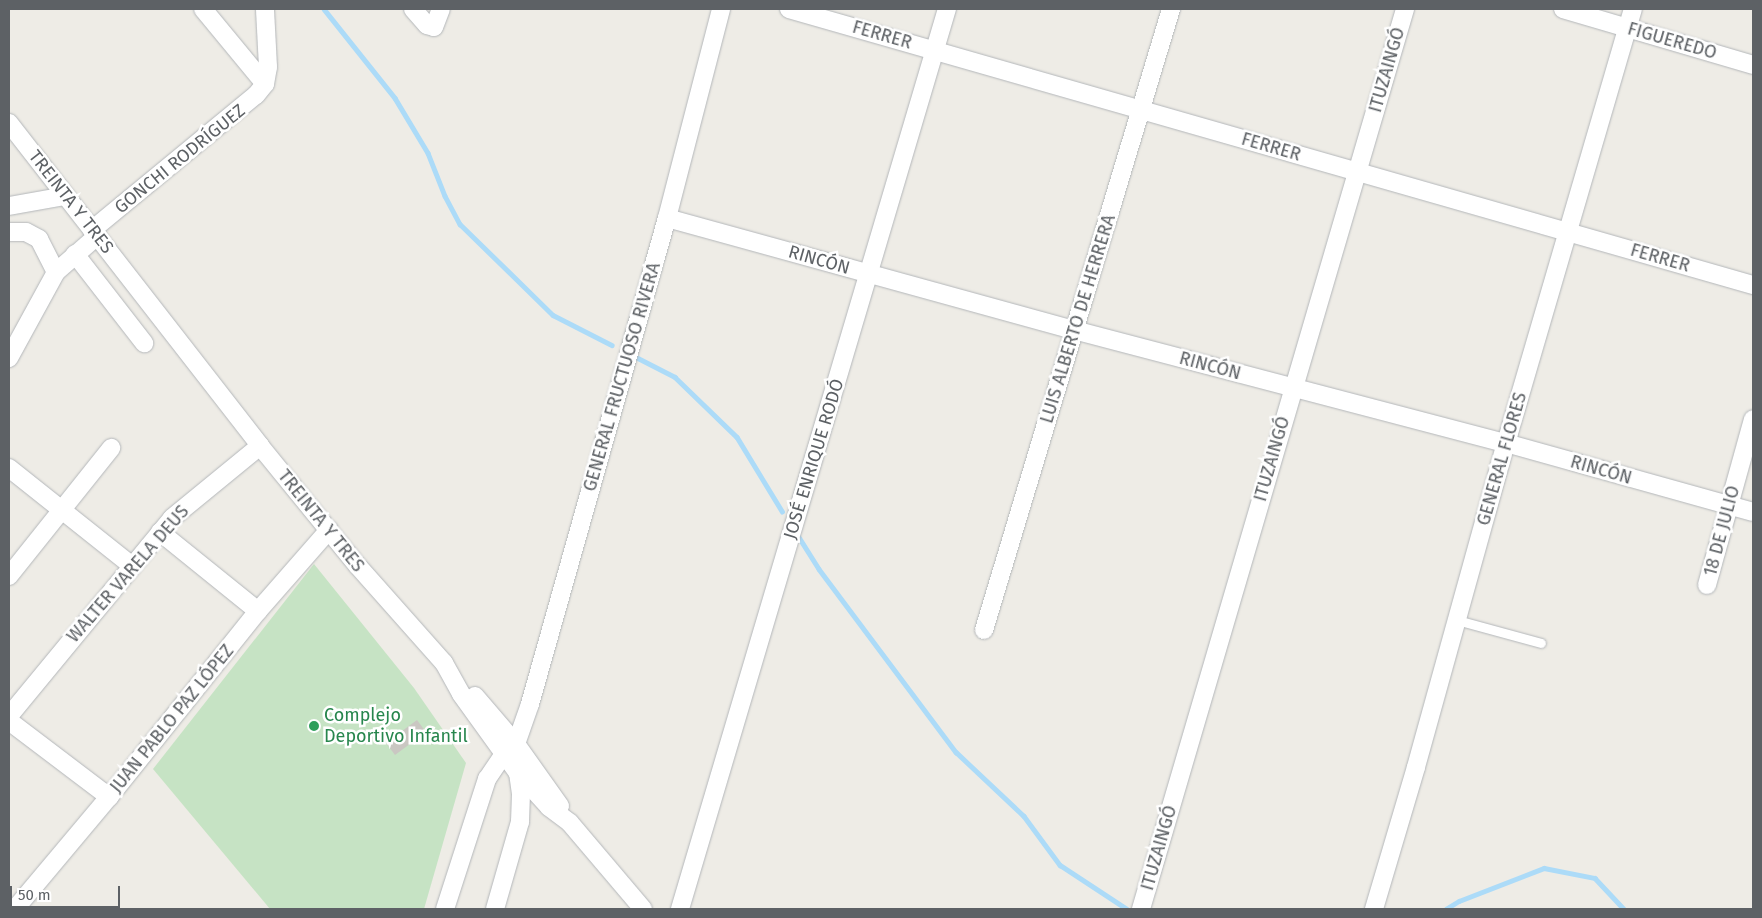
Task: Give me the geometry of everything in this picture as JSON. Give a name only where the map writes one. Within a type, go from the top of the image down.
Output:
[{"type":"street","points":[[203,9],[265,84]]},
{"type":"street","points":[[265,9],[268,67],[265,84]]},
{"type":"street","points":[[413,9],[427,25],[434,28],[441,9]]},
{"type":"street","name":"GENERAL FRUCTUOSO RIVERA","points":[[445,909],[487,779],[510,749],[532,695],[667,218],[719,9]]},
{"type":"street","name":"FERRER","points":[[789,9],[1753,285]]},
{"type":"street","name":"JOSÉ ENRIQUE RODÓ","points":[[680,909],[948,9]]},
{"type":"street","name":"LUIS ALBERTO DE HERRERA","points":[[984,630],[1171,9]]},
{"type":"street","name":"ITUZAINGÓ","points":[[1143,905],[1405,9]]},
{"type":"street","name":"FIGUEREDO","points":[[1563,9],[1753,65]]},
{"type":"street","name":"GENERAL FLORES","points":[[1374,909],[1506,444],[1634,9]]},
{"type":"street","name":"GONCHI RODRÍGUEZ","points":[[9,358],[56,272],[94,233],[248,103],[265,84]]},
{"type":"street","name":"TREINTA Y TRES","points":[[9,123],[260,446],[329,530],[444,663],[461,694],[510,749],[549,807],[570,823],[643,909]]},
{"type":"street","points":[[9,206],[66,196]]},
{"type":"street","name":"RINCÓN","points":[[667,218],[1074,330],[1506,444],[1753,512]]},
{"type":"street","points":[[9,232],[26,232],[39,239],[56,272]]},
{"type":"street","points":[[75,254],[144,343]]},
{"type":"street","name":"18 DE JULIO","points":[[1707,585],[1753,419]]},
{"type":"street","name":"WALTER VARELA DEUS","points":[[9,716],[160,532],[184,507],[260,446]]},
{"type":"street","points":[[9,576],[111,448]]},
{"type":"street","points":[[9,468],[132,566]]},
{"type":"street","name":"JUAN PABLO PAZ LÓPEZ","points":[[15,909],[109,798],[258,611],[329,530]]},
{"type":"street","points":[[160,532],[258,611]]},
{"type":"street","points":[[9,721],[109,798]]},
{"type":"street","points":[[495,909],[520,822],[524,768]]},
{"type":"lane","points":[[1457,620],[1541,643]]},
{"type":"green space","name":"Complejo Deportivo Infantil","points":[[314,564],[414,688],[466,763],[424,909],[270,909],[153,769]]},
{"type":"building","points":[[417,720],[426,732],[395,755],[386,743]]},
{"type":"waterway","points":[[324,9],[395,98],[428,153],[445,196],[460,224],[553,315],[612,345]]},
{"type":"waterway","points":[[636,357],[675,377],[737,437],[782,511]]},
{"type":"waterway","points":[[797,534],[819,569],[956,752],[1024,816],[1060,865],[1127,909]]},
{"type":"waterway","points":[[1446,909],[1459,901],[1544,868],[1595,878],[1624,909]]},
{"type":"place","name":"Complejo Deportivo Infantil","points":[[314,726]]}]
